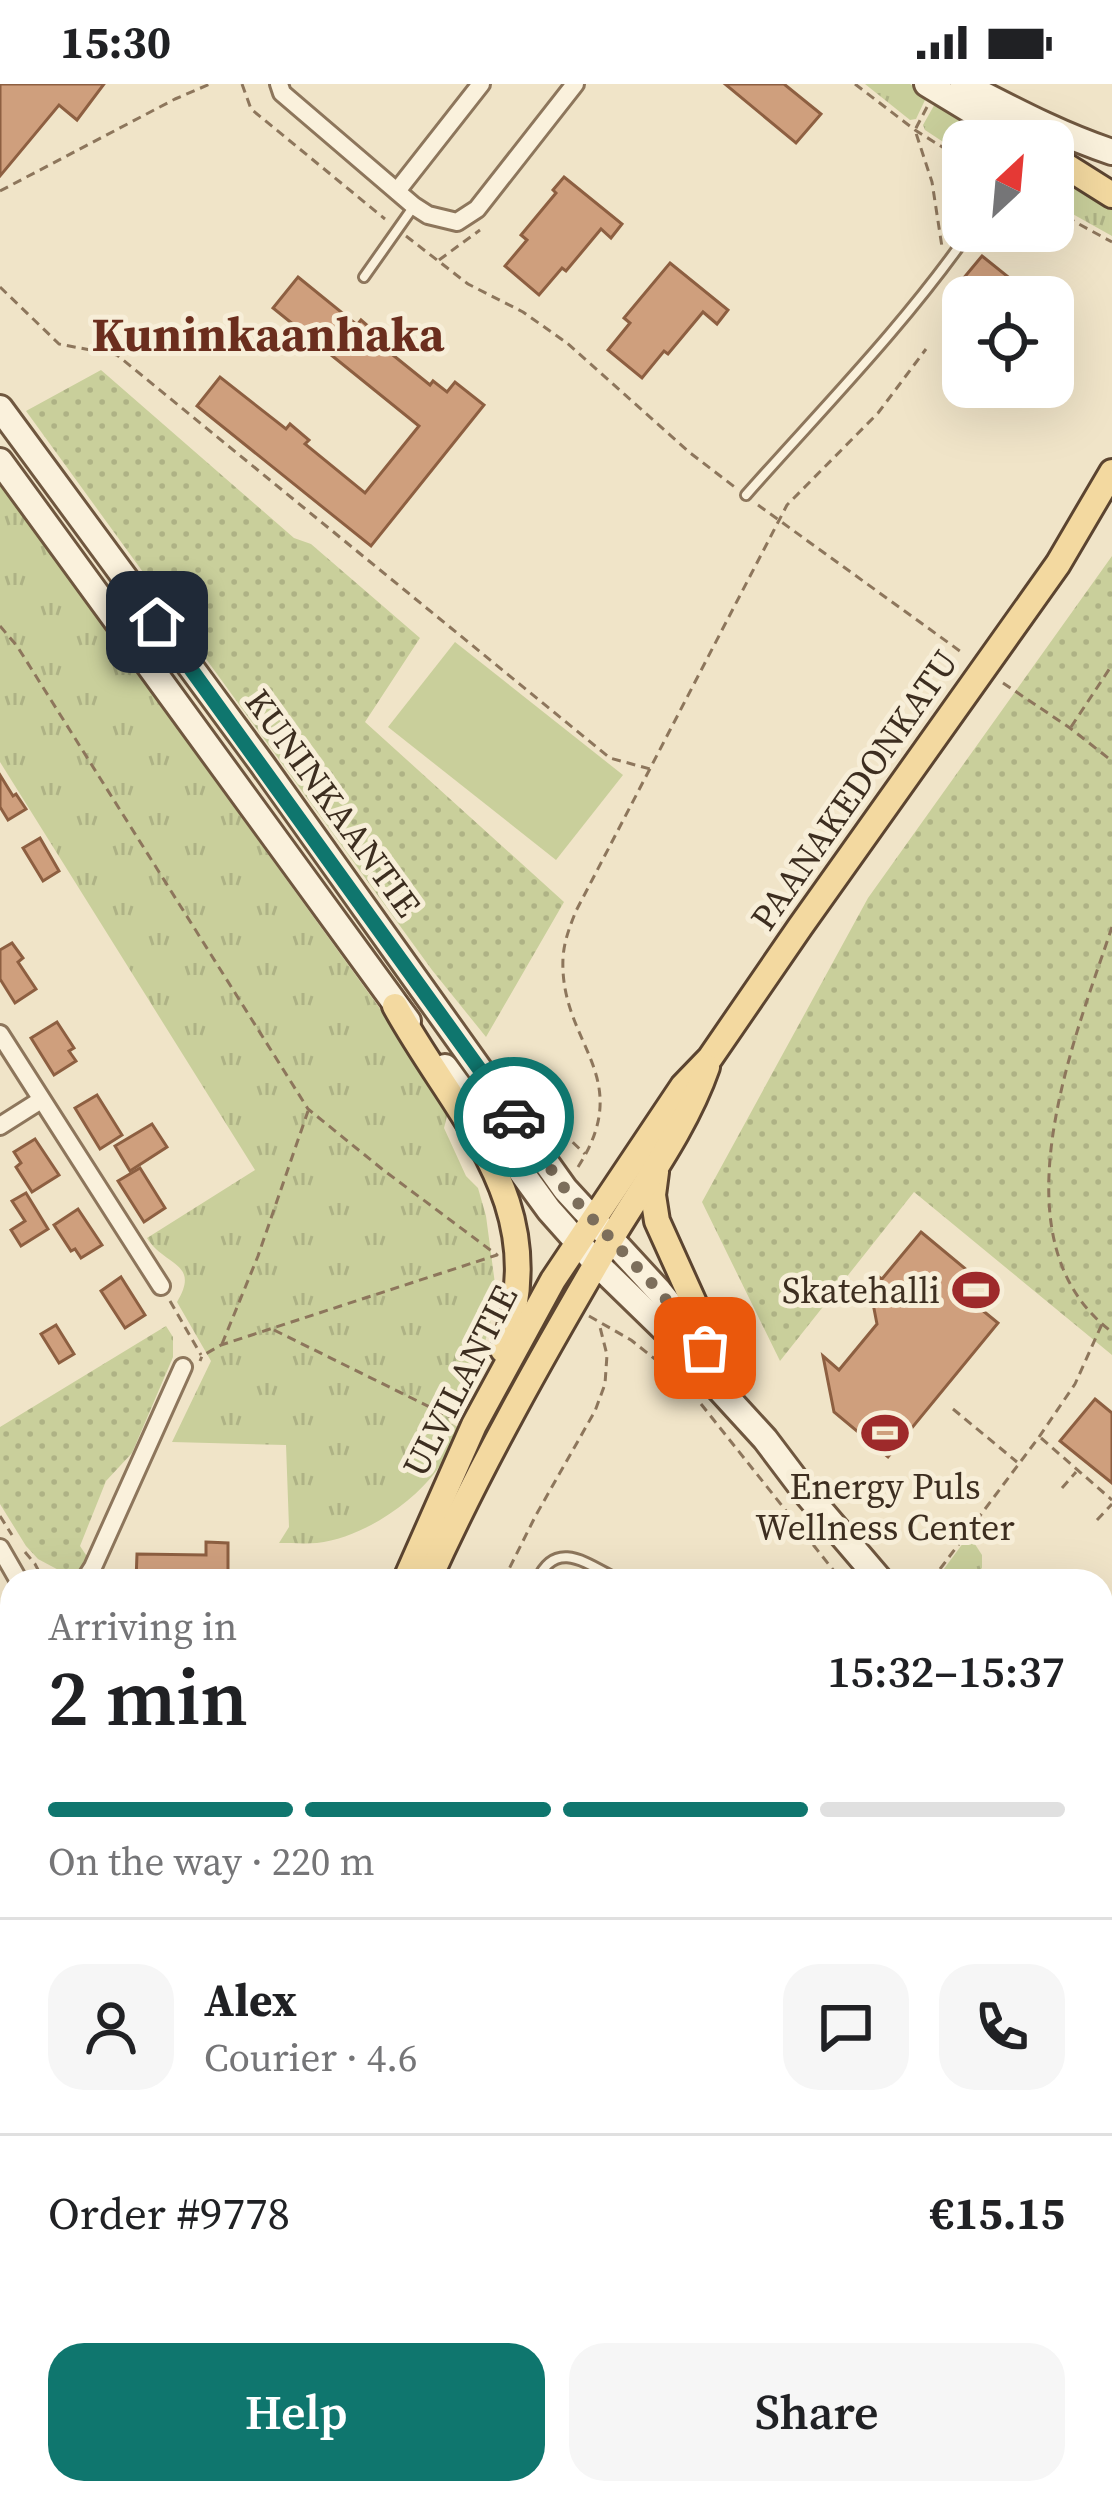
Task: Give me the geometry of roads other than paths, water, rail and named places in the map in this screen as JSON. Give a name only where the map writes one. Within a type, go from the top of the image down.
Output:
[{"type":"main road","points":[[927,84],[986,120]]},
{"type":"main road","points":[[963,84],[1030,119],[1112,152]]},
{"type":"main road","points":[[1074,167],[1112,182]]},
{"type":"main road","points":[[1074,171],[1112,195]]},
{"type":"main road","name":"KUNINKAANTIE","points":[[0,408],[262,764],[565,1189],[659,1291],[727,1376],[765,1439]]},
{"type":"main road","name":"KUNINKAANTIE","points":[[0,461],[548,1210],[765,1439]]},
{"type":"main road","name":"PAANAKEDONKATU","points":[[592,1220],[1058,564],[1112,472]]},
{"type":"main road","name":"PAANAKEDONKATU","points":[[1058,564],[1112,502]]},
{"type":"main road","points":[[395,1006],[480,1138],[496,1171],[517,1253],[514,1313],[465,1422]]},
{"type":"main road","name":"PAANAKEDONKATU","points":[[611,1239],[697,1097],[710,1058]]},
{"type":"main road","points":[[657,1164],[653,1196],[657,1221],[727,1376]]},
{"type":"main road","name":"ULVILANTIE","points":[[410,1569],[465,1422],[592,1220]]},
{"type":"main road","name":"ULVILANTIE","points":[[434,1569],[492,1449],[611,1239]]},
{"type":"main road","points":[[765,1439],[871,1569]]},
{"type":"street","points":[[279,84],[282,93],[421,210],[457,222],[477,208],[575,84]]},
{"type":"street","points":[[397,191],[481,84]]},
{"type":"street","points":[[0,1034],[161,1286]]},
{"type":"street","points":[[0,1126],[41,1100]]},
{"type":"street","points":[[92,1569],[188,1371]]},
{"type":"lane","points":[[364,277],[398,230],[421,210]]},
{"type":"lane","points":[[746,495],[955,252]]},
{"type":"lane","points":[[542,1569],[554,1558],[568,1556],[596,1569]]},
{"type":"place","name":"Skatehalli","points":[[976,1290]]},
{"type":"place","name":"Energy Puls Wellness Center","points":[[885,1433]]},
{"type":"district","name":"Kuninkaanhaka","points":[[268,334]]}]
